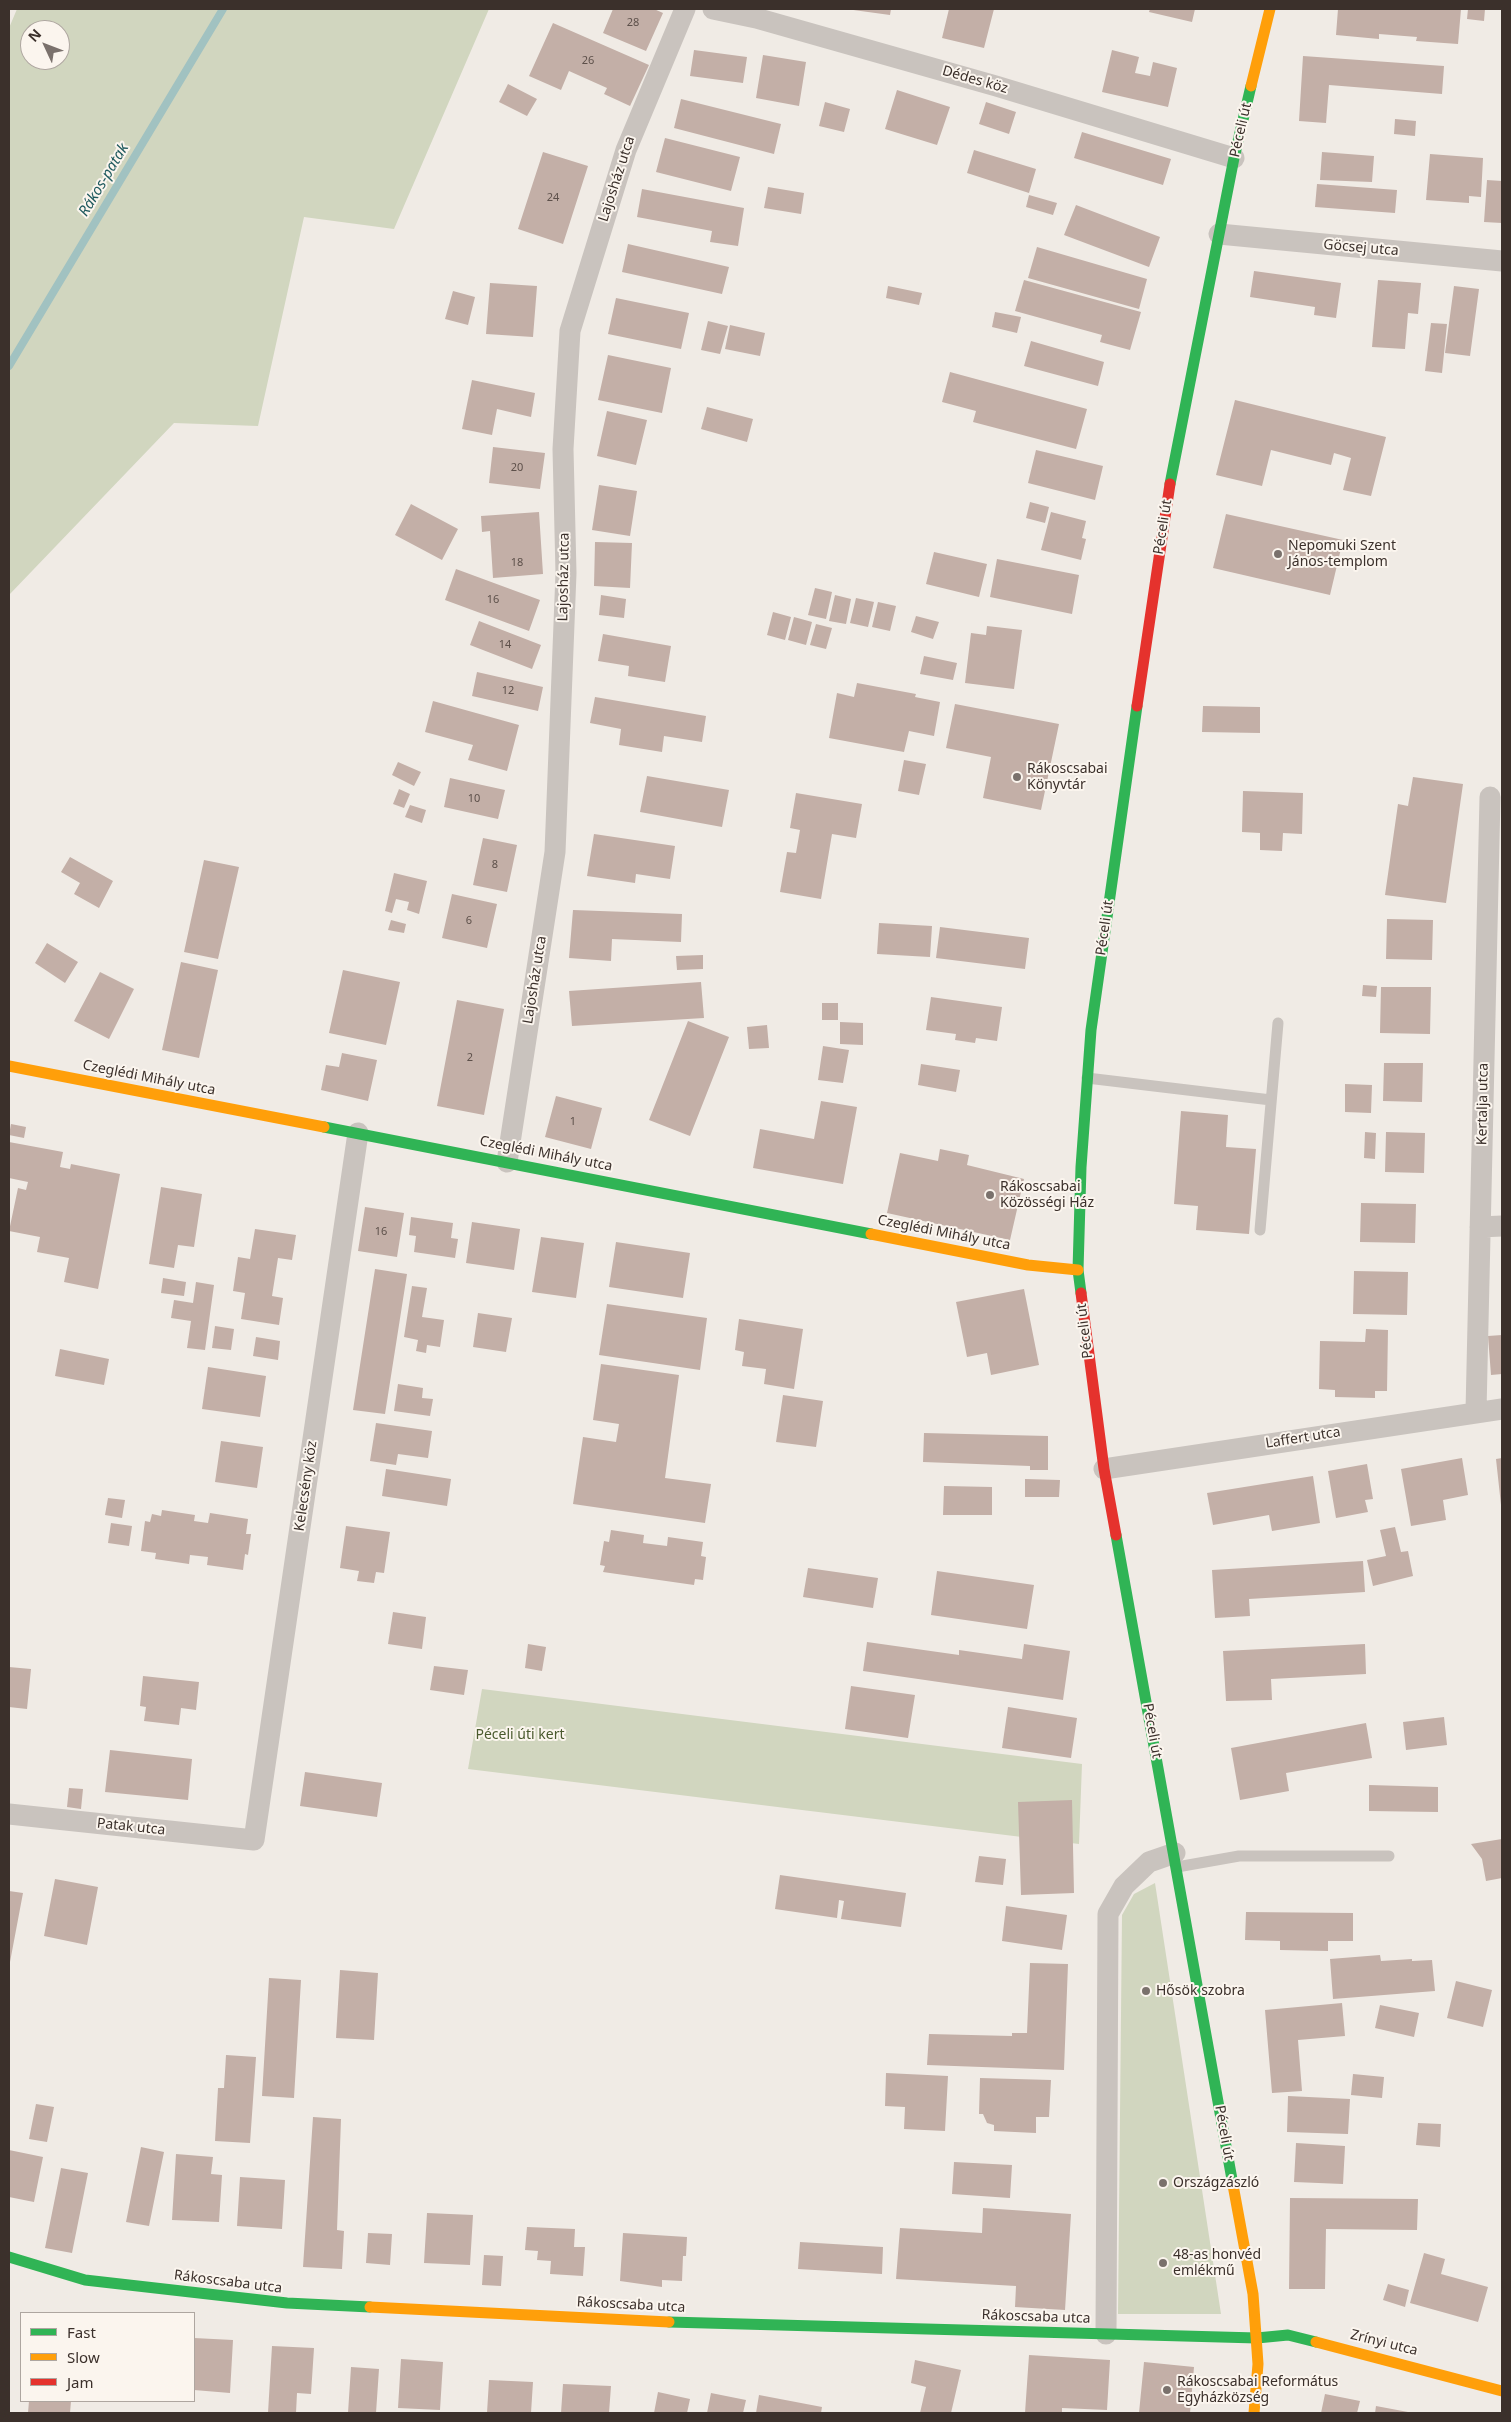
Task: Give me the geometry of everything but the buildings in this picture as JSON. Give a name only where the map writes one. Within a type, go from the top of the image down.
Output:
[{"type":"main road","name":"Péceli út","points":[[1254,2413],[1258,2338],[1251,2284],[1104,1469],[1078,1270],[1081,1167],[1091,1030],[1164,521],[1234,158],[1270,9]]},
{"type":"main road","name":"Czeglédi Mihály utca","points":[[9,1066],[1028,1265],[1078,1270]]},
{"type":"main road","name":"Rákoscsaba utca","points":[[9,2257],[85,2280],[287,2303],[693,2323],[1258,2338]]},
{"type":"main road","name":"Zrínyi utca","points":[[1258,2338],[1288,2335],[1502,2391]]},
{"type":"street","name":"Lajosház utca","points":[[507,1162],[555,852],[566,573],[562,449],[570,331],[626,150],[685,9]]},
{"type":"street","name":"Dédes köz","points":[[713,9],[756,18],[996,86],[1234,158]]},
{"type":"street","name":"Göcsej utca","points":[[1219,234],[1502,261]]},
{"type":"street","name":"Kertalja utca","points":[[1476,1411],[1480,1227],[1495,906],[1490,797]]},
{"type":"street","name":"Kelecsény köz","points":[[254,1840],[358,1133]]},
{"type":"street","points":[[1480,1227],[1502,1226]]},
{"type":"street","name":"Laffert utca","points":[[1104,1469],[1476,1411],[1502,1409]]},
{"type":"street","name":"Patak utca","points":[[9,1814],[254,1840]]},
{"type":"street","points":[[1106,2334],[1108,1914],[1124,1886],[1149,1862],[1176,1860]]},
{"type":"lane","points":[[1260,1230],[1278,1023]]},
{"type":"lane","points":[[1087,1078],[1272,1100]]},
{"type":"lane","points":[[1176,1860],[1238,1856],[1389,1856]]},
{"type":"green space","points":[[17,9],[489,9],[394,229],[304,217],[258,426],[174,423],[9,595],[9,28]]},
{"type":"green space","name":"Péceli úti kert","points":[[482,1689],[1082,1764],[1079,1844],[468,1769]]},
{"type":"green space","points":[[1155,1883],[1221,2314],[1118,2314],[1122,1915],[1134,1894]]},
{"type":"waterway","name":"Rákos-patak","points":[[9,366],[223,9]]},
{"type":"traffic: fast","points":[[1170,484],[1234,158],[1251,86]]},
{"type":"traffic: fast","points":[[1081,1293],[1078,1270],[1081,1167],[1091,1030],[1137,706]]},
{"type":"traffic: fast","points":[[324,1127],[871,1234]]},
{"type":"traffic: fast","points":[[1116,1535],[1233,2185]]},
{"type":"traffic: fast","points":[[9,2257],[85,2280],[287,2303],[370,2307]]},
{"type":"traffic: fast","points":[[669,2322],[1257,2338],[1288,2335],[1316,2342]]},
{"type":"traffic: slow","points":[[1251,86],[1270,9]]},
{"type":"traffic: slow","points":[[9,1066],[324,1127]]},
{"type":"traffic: slow","points":[[871,1234],[1028,1265],[1078,1270]]},
{"type":"traffic: slow","points":[[1233,2185],[1253,2294],[1258,2364],[1254,2413]]},
{"type":"traffic: slow","points":[[370,2307],[669,2322]]},
{"type":"traffic: slow","points":[[1316,2342],[1502,2391]]},
{"type":"traffic: jam","points":[[1137,706],[1170,484]]},
{"type":"traffic: jam","points":[[1081,1293],[1104,1469],[1116,1535]]},
{"type":"place","name":"Nepomuki Szent János-templom","points":[[1278,554]]},
{"type":"place","name":"Rákoscsabai Könyvtár","points":[[1017,777]]},
{"type":"place","name":"Rákoscsabai Közösségi Ház","points":[[990,1195]]},
{"type":"place","name":"Hősök szobra","points":[[1146,1991]]},
{"type":"place","name":"Országzászló","points":[[1163,2183]]},
{"type":"place","name":"48-as honvéd emlékmű","points":[[1163,2263]]},
{"type":"place","name":"Rákoscsabai Református Egyházközség","points":[[1167,2390]]}]
